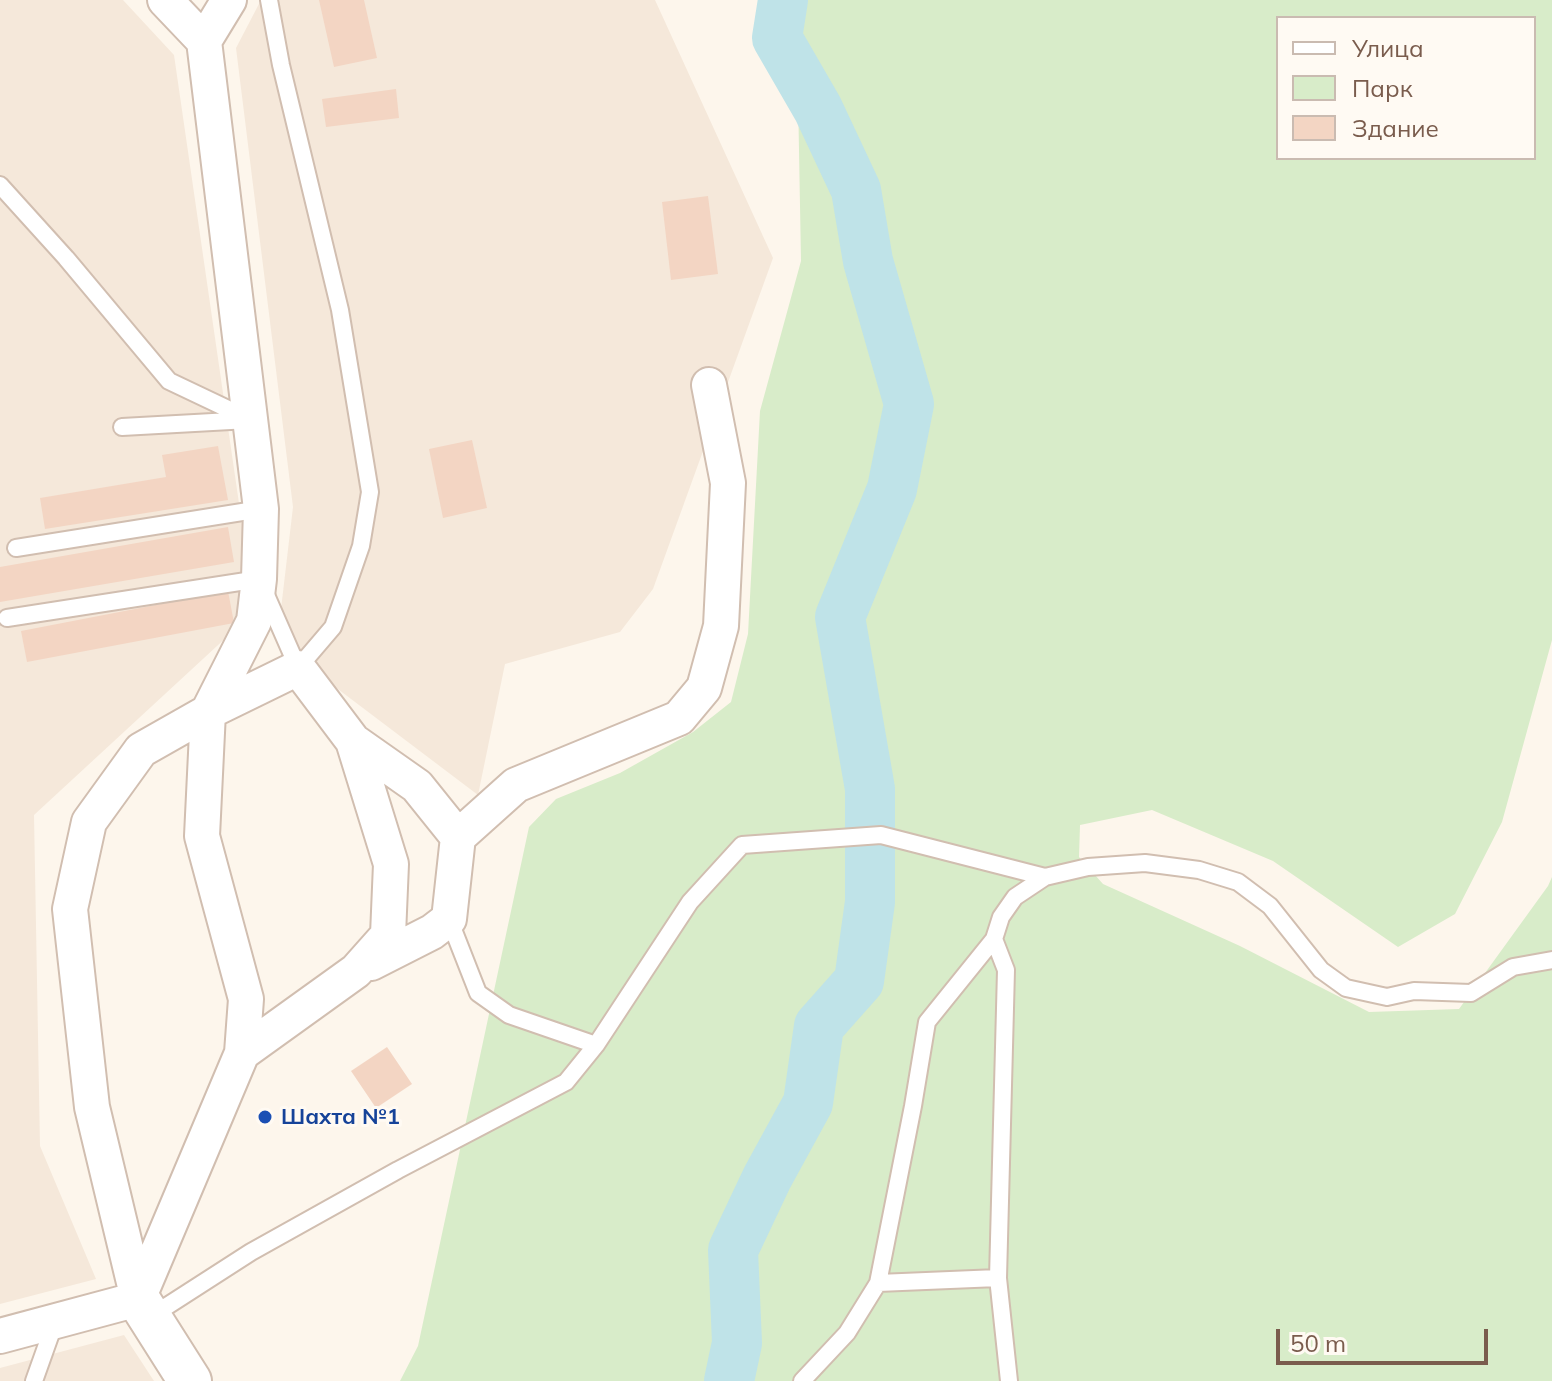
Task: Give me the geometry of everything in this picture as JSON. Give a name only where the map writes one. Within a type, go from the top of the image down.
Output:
[{"type":"street","points":[[144,1308],[242,1053],[246,999],[202,836],[208,712],[254,621],[261,509],[204,41],[165,0]]},
{"type":"street","points":[[204,41],[229,0]]},
{"type":"street","points":[[242,1053],[356,971],[432,932],[449,919],[458,837],[516,785],[679,718],[704,688],[721,626],[728,483],[709,385]]},
{"type":"street","points":[[190,1381],[144,1308],[92,1107],[70,909],[89,822],[141,750],[208,712],[298,668],[353,741],[417,786],[458,837]]},
{"type":"street","points":[[353,741],[391,864],[388,935],[356,971]]},
{"type":"street","points":[[0,1336],[55,1321],[144,1308]]},
{"type":"lane","points":[[7,618],[259,579],[298,668],[333,627],[361,546],[370,492],[340,310],[281,65],[269,0]]},
{"type":"lane","points":[[0,185],[169,381],[251,419]]},
{"type":"lane","points":[[122,427],[251,419]]},
{"type":"lane","points":[[16,548],[261,509]]},
{"type":"lane","points":[[144,1308],[566,1082],[596,1045],[690,902],[742,845],[881,835],[1045,877]]},
{"type":"lane","points":[[802,1381],[847,1333],[878,1283],[927,1022],[994,939],[1001,917],[1015,897],[1045,877],[1088,867],[1145,863],[1199,870],[1238,882],[1270,906],[1321,970],[1346,988],[1387,997],[1414,991],[1471,993],[1513,967],[1552,960]]},
{"type":"lane","points":[[449,919],[478,993],[509,1015],[596,1045]]},
{"type":"lane","points":[[994,939],[1006,970],[998,1278],[1009,1381]]},
{"type":"lane","points":[[878,1283],[998,1278]]},
{"type":"lane","points":[[34,1381],[55,1321]]},
{"type":"shaded area","points":[[0,0],[123,0],[174,55],[243,531],[243,622],[34,815],[40,1146],[96,1279],[0,1304]]},
{"type":"shaded area","points":[[261,0],[655,0],[773,258],[653,589],[620,632],[505,664],[478,795],[277,643],[293,507],[236,48]]},
{"type":"shaded area","points":[[124,1335],[154,1381],[0,1381],[0,1368]]},
{"type":"green space","points":[[776,0],[1552,0],[1552,640],[1502,822],[1455,914],[1398,947],[1273,861],[1152,810],[1080,825],[1079,857],[1103,884],[1240,946],[1369,1012],[1459,1009],[1552,877],[1552,1381],[400,1381],[418,1346],[529,827],[556,799],[620,773],[693,732],[731,702],[748,634],[760,411],[801,261],[797,39]]},
{"type":"building","points":[[319,0],[364,0],[377,58],[334,67]]},
{"type":"building","points":[[396,89],[399,118],[326,127],[322,99]]},
{"type":"building","points":[[708,196],[718,274],[671,280],[662,202]]},
{"type":"building","points":[[472,440],[487,508],[443,518],[429,449]]},
{"type":"building","points":[[218,446],[228,500],[45,529],[40,498],[166,477],[162,455]]},
{"type":"building","points":[[228,527],[234,562],[0,602],[0,567]]},
{"type":"building","points":[[228,591],[234,623],[27,662],[21,631]]},
{"type":"building","points":[[387,1047],[412,1084],[376,1108],[351,1071]]},
{"type":"waterway","points":[[729,1381],[737,1343],[733,1250],[767,1178],[808,1103],[819,1026],[859,981],[870,902],[870,789],[840,617],[892,489],[909,404],[868,261],[856,190],[818,109],[777,38],[783,0]]},
{"type":"place","name":"Шахта №1","points":[[265,1117]]}]
